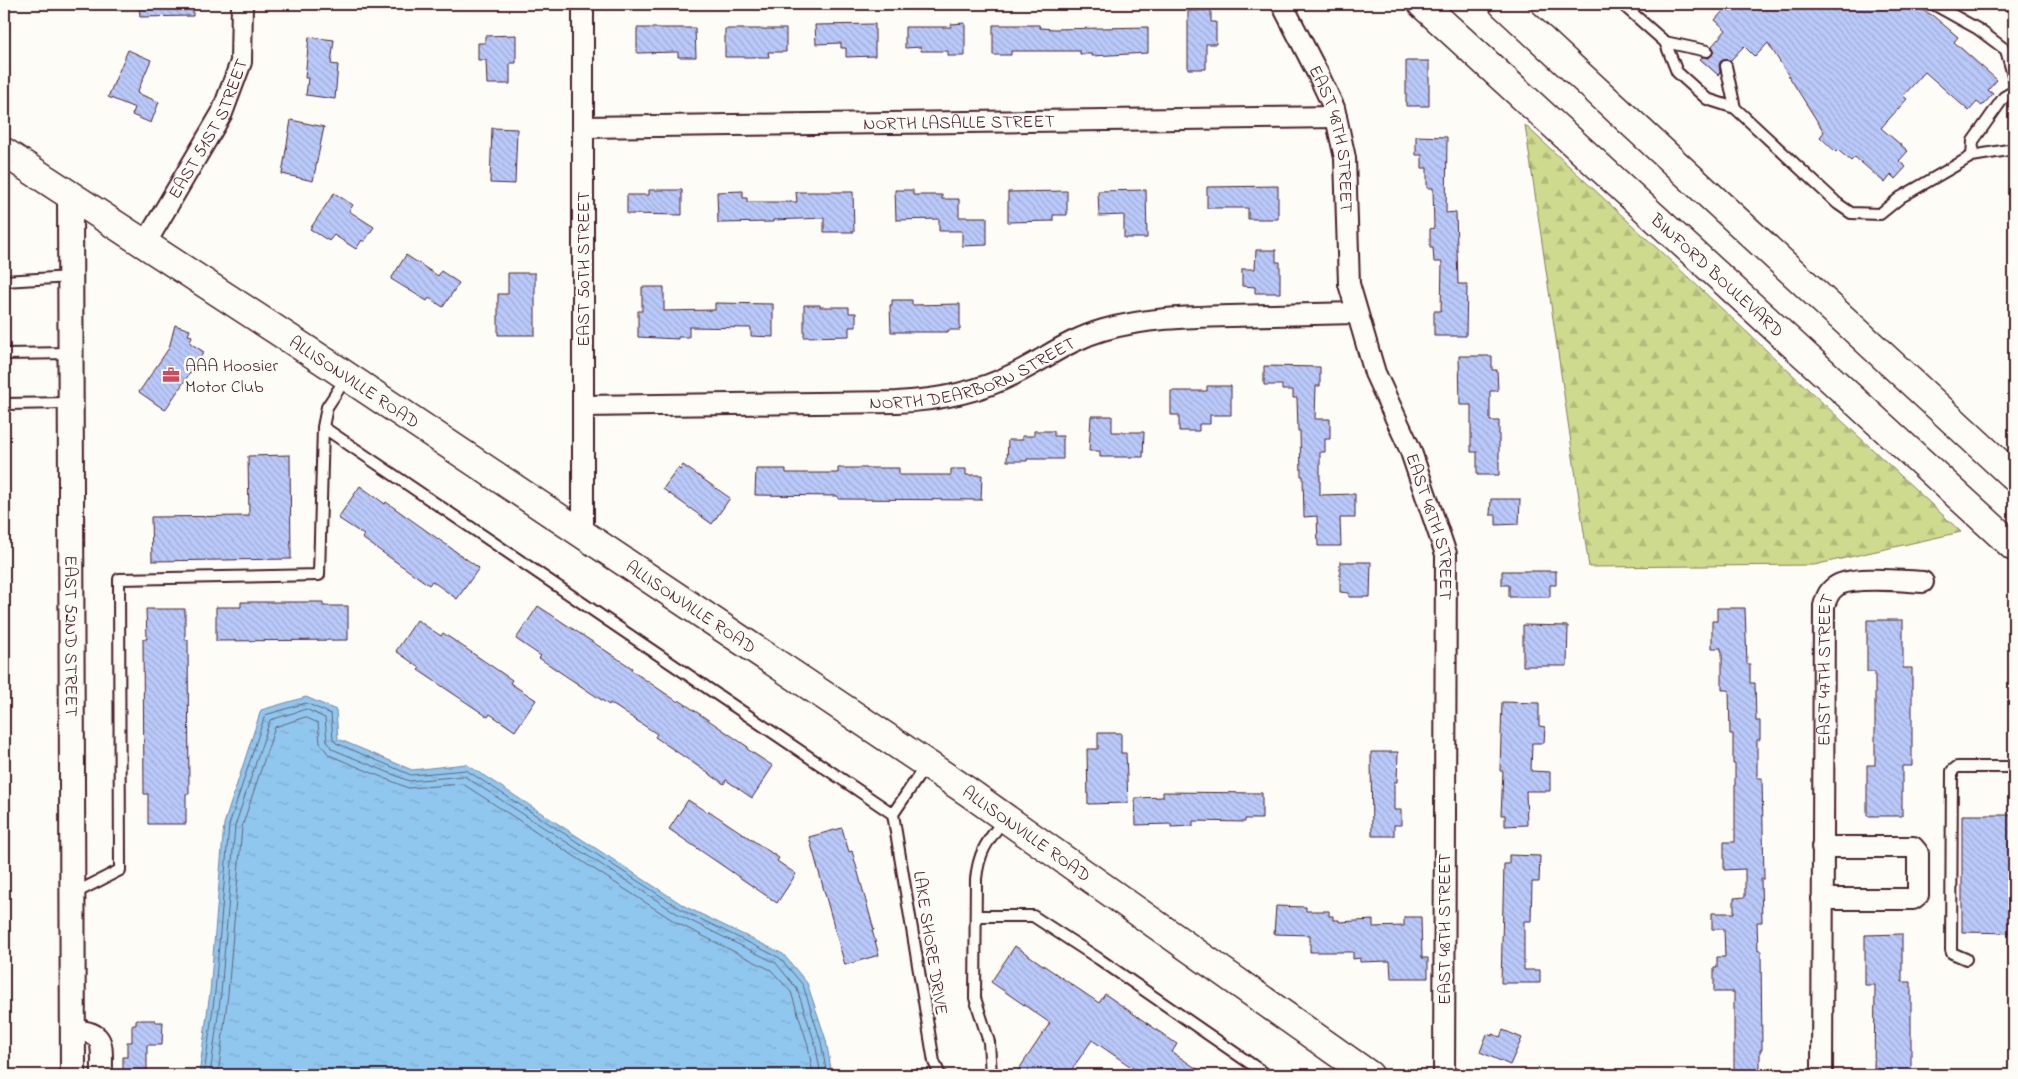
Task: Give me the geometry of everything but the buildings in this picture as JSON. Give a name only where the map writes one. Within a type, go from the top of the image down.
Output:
[{"type":"main road","name":"BINFORD BOULEVARD","points":[[1422,4],[2014,547]]},
{"type":"main road","points":[[1503,4],[2014,476]]},
{"type":"main road","name":"ALLISONVILLE ROAD","points":[[4,152],[347,376],[926,764],[1370,1075]]},
{"type":"street","name":"EAST 51ST STREET","points":[[145,244],[222,113],[241,62],[242,4]]},
{"type":"street","name":"EAST 50TH STREET","points":[[583,4],[583,534]]},
{"type":"street","name":"EAST 48TH STREET","points":[[1282,4],[1325,88],[1336,117],[1346,172],[1349,284],[1356,313],[1375,373],[1410,449],[1446,554],[1444,1075]]},
{"type":"street","name":"NORTH LASALLE STREET","points":[[583,127],[1336,117]]},
{"type":"street","name":"EAST 52ND STREET","points":[[70,196],[73,1075]]},
{"type":"street","name":"NORTH DEARBORN STREET","points":[[583,406],[930,400],[980,389],[1014,374],[1056,349],[1079,338],[1136,322],[1178,318],[1356,313]]},
{"type":"street","name":"EAST 47TH STREET","points":[[1822,1075],[1824,606],[1828,595],[1836,586],[1848,581],[1923,582]]},
{"type":"street","points":[[1822,847],[1913,847],[1918,853],[1918,895],[1912,899],[1822,899]]},
{"type":"street","points":[[73,1030],[92,1031],[99,1037],[102,1075]]},
{"type":"lane","points":[[1622,4],[1665,42],[1677,72],[1707,99],[1735,108],[1838,204],[1851,213],[1880,214],[1901,197],[1972,156],[2014,149]]},
{"type":"lane","points":[[1933,4],[1978,29],[2006,50],[2014,79]]},
{"type":"lane","points":[[1665,42],[1707,51]]},
{"type":"lane","points":[[1726,66],[1735,108]]},
{"type":"lane","points":[[1972,156],[1973,141],[2004,96],[2014,91]]},
{"type":"lane","points":[[4,281],[70,277]]},
{"type":"lane","points":[[4,354],[71,353]]},
{"type":"lane","points":[[73,894],[120,870],[119,579],[319,575],[323,427],[327,407],[347,376]]},
{"type":"lane","points":[[4,404],[71,403]]},
{"type":"lane","points":[[323,427],[893,814],[926,764]]},
{"type":"lane","points":[[1966,959],[1952,953],[1951,950],[1952,771],[1957,767],[2014,767]]},
{"type":"lane","name":"LAKE SHORE DRIVE","points":[[893,814],[934,1062],[940,1075]]},
{"type":"lane","points":[[990,1075],[989,1042],[975,998],[978,861],[984,847],[1005,818]]},
{"type":"lane","points":[[976,916],[1033,916],[1099,959],[1267,1075]]},
{"type":"green space","points":[[1525,125],[1961,532],[1814,565],[1589,567]]},
{"type":"water","points":[[306,697],[336,710],[338,739],[412,770],[466,764],[686,907],[783,954],[807,983],[826,1040],[832,1075],[199,1075],[210,992],[224,824],[261,710]]},
{"type":"place","name":"AAA Hoosier Motor Club","points":[[171,375]]}]
